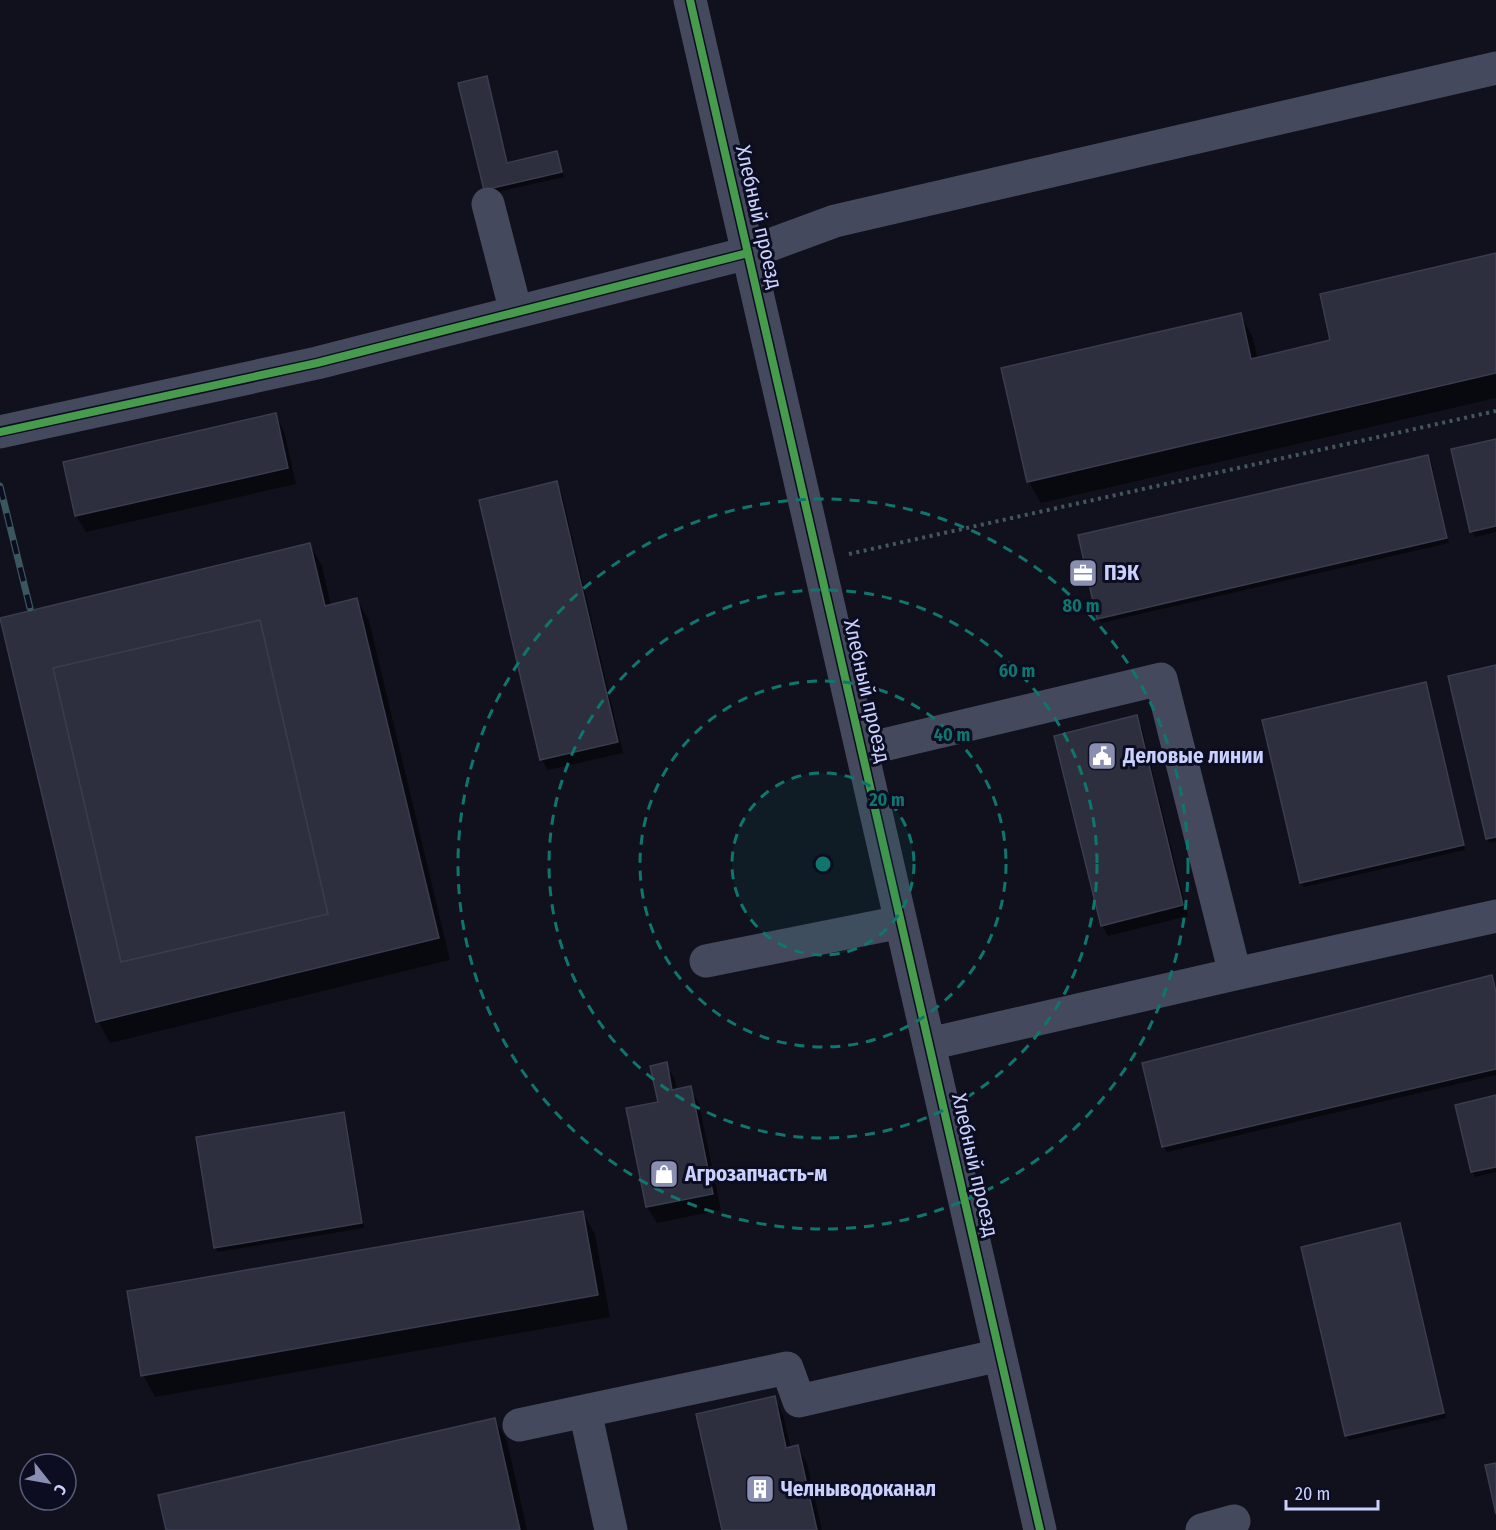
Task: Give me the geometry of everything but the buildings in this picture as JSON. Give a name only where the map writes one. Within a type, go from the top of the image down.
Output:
[{"type":"street","name":"Хлебный проезд","points":[[690,0],[1040,1530]]},
{"type":"street","points":[[0,432],[317,363],[748,253],[835,221],[1496,68]]},
{"type":"street","points":[[488,204],[516,312]]},
{"type":"street","points":[[862,750],[1161,679],[1235,974]]},
{"type":"street","points":[[929,1044],[1496,916]]},
{"type":"street","points":[[706,961],[901,922]]},
{"type":"street","points":[[519,1425],[787,1368],[799,1401],[1000,1355]]},
{"type":"street","points":[[585,1411],[611,1530]]},
{"type":"street","points":[[1202,1530],[1234,1521]]},
{"type":"path","points":[[819,561],[1496,411]]},
{"type":"railway","points":[[0,486],[30,608]]},
{"type":"cycle path","points":[[690,0],[1040,1530]]},
{"type":"cycle path","points":[[0,432],[317,363],[748,253]]},
{"type":"place","name":"ПЭК","points":[[1083,573]]},
{"type":"place","name":"Деловые линии","points":[[1102,756]]},
{"type":"place","name":"Агрозапчасть-м","points":[[664,1174]]},
{"type":"place","name":"Челныводоканал","points":[[760,1489]]}]
